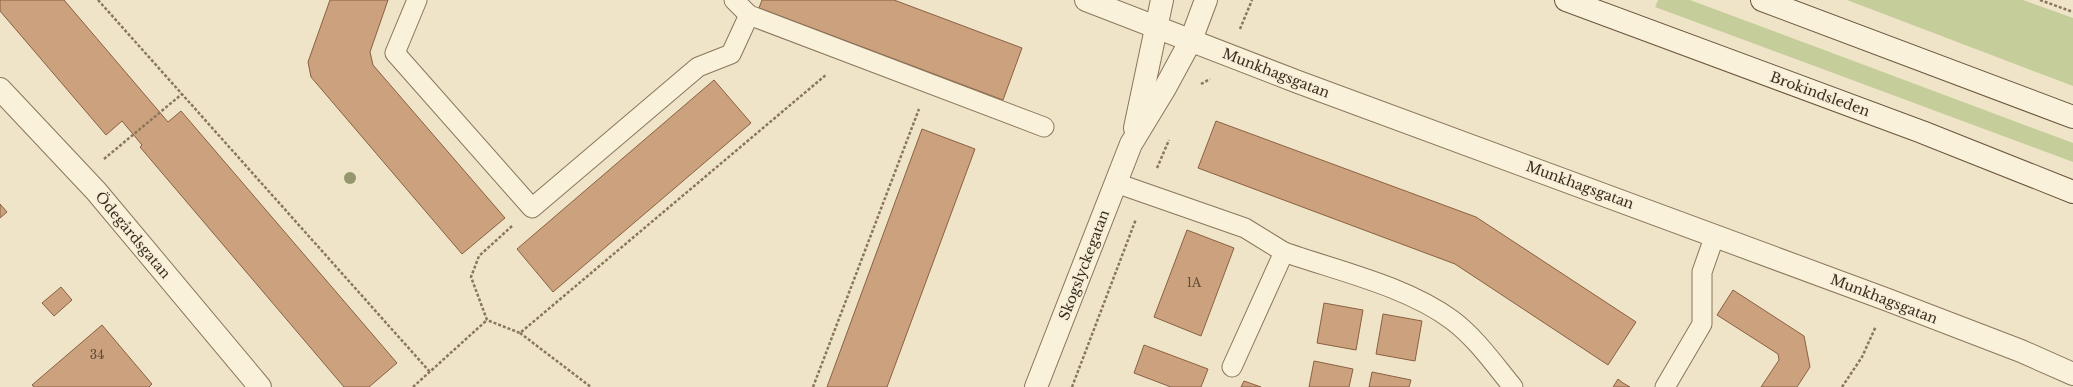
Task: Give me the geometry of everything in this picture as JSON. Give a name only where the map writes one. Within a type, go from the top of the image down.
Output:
[{"type":"street","name":"Munkhagsgatan","points":[[1086,0],[1298,82],[1888,300],[2021,351],[2073,374]]},
{"type":"street","name":"Skogslyckegatan","points":[[1036,387],[1131,144],[1155,26],[1162,0]]},
{"type":"street","name":"Skogslyckegatan","points":[[1131,144],[1165,88],[1191,40],[1206,0]]},
{"type":"street","name":"Brokindsleden","points":[[1566,0],[1922,132],[2073,192]]},
{"type":"street","points":[[1762,0],[2073,117]]},
{"type":"street","name":"Ödegårdsgatan","points":[[0,89],[83,177],[260,387]]},
{"type":"lane","points":[[417,0],[394,53],[532,208],[698,67],[731,54],[749,15]]},
{"type":"lane","points":[[734,0],[749,15],[852,52],[1044,127]]},
{"type":"lane","points":[[1116,183],[1245,228],[1284,252],[1406,294],[1429,306],[1452,321],[1472,338],[1514,387]]},
{"type":"lane","points":[[1665,387],[1702,324],[1702,272],[1715,235]]},
{"type":"lane","points":[[1232,366],[1284,252]]},
{"type":"path","points":[[98,0],[430,372]]},
{"type":"path","points":[[2040,0],[2073,12]]},
{"type":"path","points":[[520,333],[852,52]]},
{"type":"path","points":[[813,387],[929,82]]},
{"type":"path","points":[[83,177],[182,94]]},
{"type":"path","points":[[532,208],[479,256],[471,277],[487,320],[520,333],[591,387]]},
{"type":"path","points":[[1842,387],[1862,358],[1888,300]]},
{"type":"path","points":[[414,387],[487,320]]},
{"type":"green space","points":[[1658,0],[1690,0],[2073,143],[2073,162],[1655,7]]},
{"type":"green space","points":[[1847,0],[2023,0],[2073,18],[2073,86]]},
{"type":"building","points":[[0,0],[64,0],[168,122],[181,111],[397,363],[369,387],[344,387],[140,147],[142,145],[122,121],[106,135],[0,11]]},
{"type":"building","points":[[330,0],[388,0],[370,52],[373,65],[505,218],[462,254],[311,77],[308,62]]},
{"type":"building","points":[[762,0],[894,0],[1022,48],[1003,100],[759,8]]},
{"type":"building","points":[[714,80],[751,123],[553,292],[517,249]]},
{"type":"building","points":[[1216,121],[1476,217],[1636,322],[1608,365],[1455,264],[1198,168]]},
{"type":"building","points":[[922,129],[975,149],[887,387],[827,387]]},
{"type":"building","points":[[0,204],[7,212],[0,218]]},
{"type":"building","points":[[1187,230],[1234,248],[1201,336],[1154,317]]},
{"type":"building","points":[[61,287],[72,300],[54,316],[42,303]]},
{"type":"building","points":[[1733,290],[1804,336],[1810,367],[1797,387],[1761,387],[1779,360],[1778,354],[1717,315]]},
{"type":"building","points":[[1324,303],[1363,310],[1356,350],[1317,343]]},
{"type":"building","points":[[1383,314],[1422,321],[1415,361],[1376,354]]},
{"type":"building","points":[[102,325],[152,384],[149,387],[34,387],[32,385]]},
{"type":"building","points":[[1144,345],[1208,369],[1201,387],[1171,387],[1134,373]]},
{"type":"building","points":[[1314,361],[1353,369],[1349,387],[1309,387]]},
{"type":"building","points":[[1372,372],[1411,380],[1409,387],[1369,387]]},
{"type":"building","points":[[1618,379],[1623,383],[1630,387],[1613,387]]},
{"type":"building","points":[[1244,381],[1261,387],[1241,387]]}]
